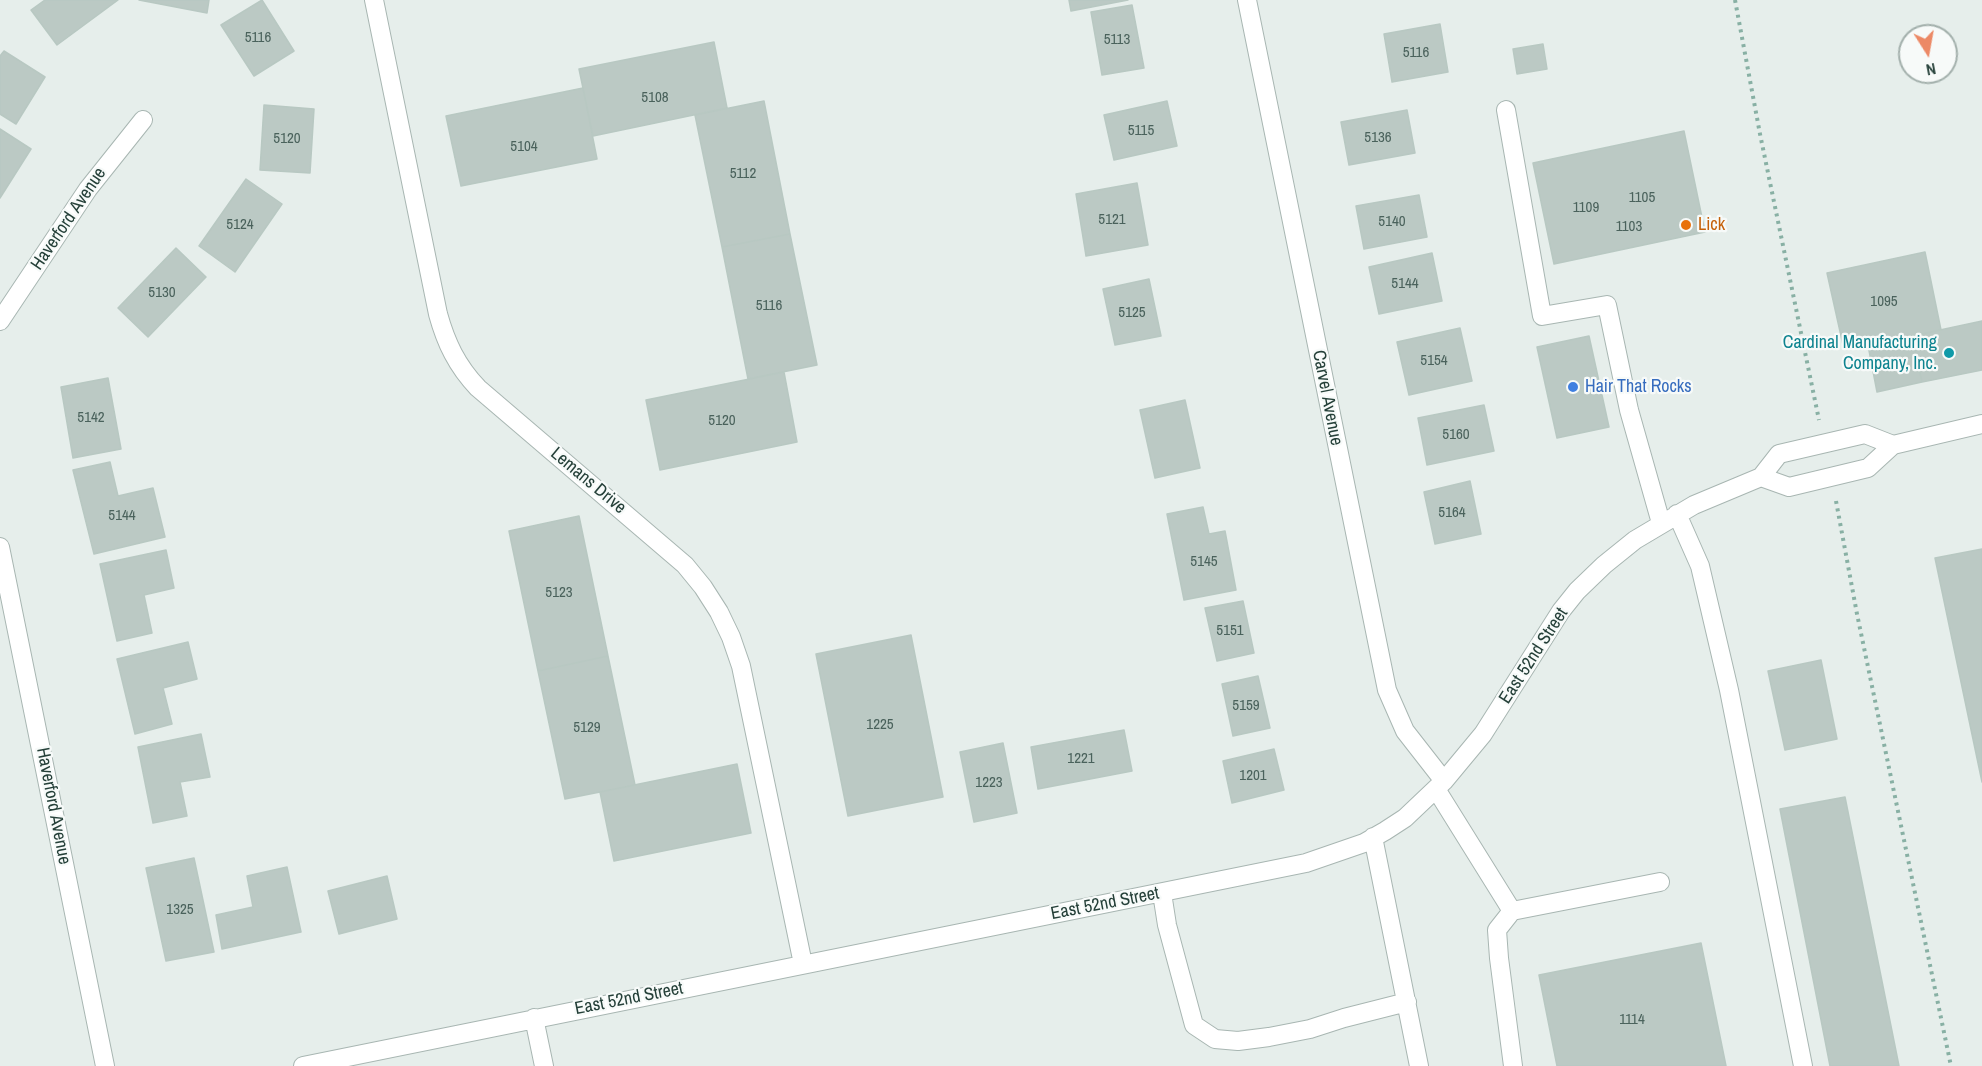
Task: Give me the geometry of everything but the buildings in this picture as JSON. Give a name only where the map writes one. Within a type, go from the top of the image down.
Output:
[{"type":"street","name":"Lemans Drive","points":[[374,0],[438,314],[455,359],[478,388],[674,554],[711,598],[731,637],[741,666],[803,964]]},
{"type":"street","name":"Carvel Avenue","points":[[1246,0],[1387,690],[1405,731],[1440,785],[1512,911]]},
{"type":"street","points":[[1506,110],[1542,316],[1607,305],[1629,410],[1660,523]]},
{"type":"street","name":"Haverford Avenue","points":[[0,321],[88,189],[143,120]]},
{"type":"street","points":[[1893,445],[1865,434],[1823,443],[1779,454],[1761,477],[1789,487],[1868,468],[1893,445],[1982,423]]},
{"type":"street","name":"East 52nd Street","points":[[303,1066],[1306,863],[1373,837],[1405,818],[1440,785],[1483,734],[1561,611],[1577,591],[1604,565],[1660,523],[1721,492],[1761,477]]},
{"type":"street","points":[[1677,514],[1700,566],[1727,678],[1803,1066]]},
{"type":"street","name":"Haverford Avenue","points":[[0,547],[105,1066]]},
{"type":"street","points":[[1373,837],[1419,1066]]},
{"type":"street","points":[[1513,1066],[1497,930],[1512,911],[1660,882]]},
{"type":"street","points":[[1162,893],[1167,925],[1194,1025],[1215,1039],[1248,1040],[1310,1029],[1407,1002]]},
{"type":"street","points":[[534,1018],[544,1066]]},
{"type":"path","points":[[1735,0],[1819,422]]},
{"type":"path","points":[[1834,490],[1857,614],[1951,1066]]},
{"type":"place","name":"Lick","points":[[1686,225]]},
{"type":"place","name":"Cardinal Manufacturing Company, Inc.","points":[[1949,353]]},
{"type":"place","name":"Hair That Rocks","points":[[1573,387]]}]
